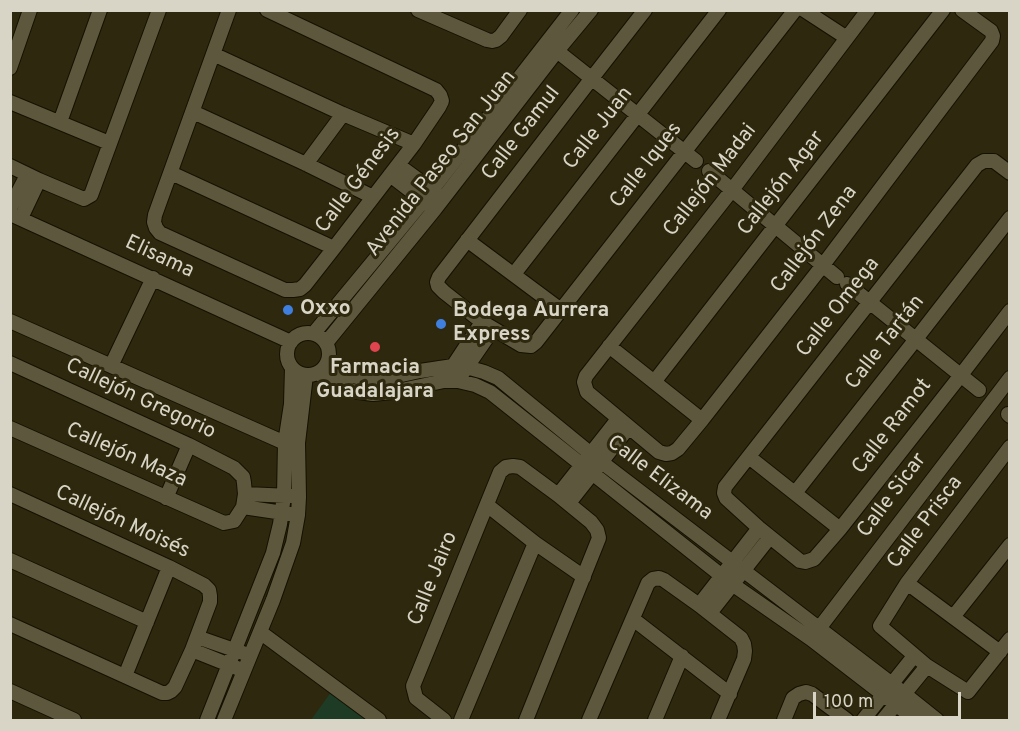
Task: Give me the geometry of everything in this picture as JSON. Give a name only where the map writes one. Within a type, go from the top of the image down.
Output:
[{"type":"street","points":[[10,68],[30,10]]},
{"type":"street","points":[[60,122],[100,10]]},
{"type":"street","points":[[10,166],[84,199],[91,195],[159,10]]},
{"type":"street","points":[[229,10],[171,173],[334,248]]},
{"type":"street","name":"Calle Génesis","points":[[171,173],[155,215],[154,222],[160,233],[285,290],[300,289],[414,144],[439,107],[442,101],[436,90],[267,10]]},
{"type":"street","points":[[418,10],[492,41],[501,36],[520,10]]},
{"type":"street","name":"Avenida Paseo San Juan","points":[[326,343],[572,10]]},
{"type":"street","name":"Calle Gamul","points":[[488,325],[438,286],[439,277],[645,10]]},
{"type":"street","name":"Calle Juan","points":[[514,274],[719,10]]},
{"type":"street","name":"Calle Iques","points":[[488,325],[521,345],[531,346],[536,342],[795,10]]},
{"type":"street","points":[[804,10],[847,38]]},
{"type":"street","name":"Callejón Madai","points":[[623,423],[587,392],[584,382],[586,376],[732,190],[868,10]]},
{"type":"street","name":"Callejón Agar","points":[[654,382],[943,10]]},
{"type":"street","name":"Callejón Zena","points":[[623,423],[659,452],[666,454],[678,449],[702,420],[823,265],[992,41],[991,31],[962,10]]},
{"type":"street","name":"Avenida Paseo San Juan","points":[[314,333],[433,199],[590,11]]},
{"type":"street","points":[[557,51],[696,161]]},
{"type":"street","points":[[213,54],[414,144]]},
{"type":"street","points":[[10,102],[110,143]]},
{"type":"street","points":[[193,112],[373,197]]},
{"type":"street","points":[[306,164],[343,114]]},
{"type":"street","name":"Calle Omega","points":[[765,532],[728,501],[724,493],[725,487],[977,165],[984,161],[994,161],[1010,173]]},
{"type":"street","points":[[394,170],[433,199]]},
{"type":"street","points":[[709,171],[979,390]]},
{"type":"street","points":[[10,208],[33,177]]},
{"type":"street","points":[[16,216],[33,177]]},
{"type":"street","name":"Elisama","points":[[16,216],[291,342]]},
{"type":"street","name":"Calle Tartán","points":[[795,493],[1010,218]]},
{"type":"street","points":[[467,240],[561,310]]},
{"type":"street","points":[[111,366],[153,278]]},
{"type":"street","name":"Calle Ramot","points":[[765,532],[800,561],[814,559],[1010,311]]},
{"type":"street","points":[[10,321],[285,443]]},
{"type":"street","points":[[444,381],[459,367],[488,325]]},
{"type":"street","points":[[207,720],[273,553],[282,512],[285,443],[291,404],[292,368],[287,358],[288,347],[301,334],[319,335],[326,343],[329,352],[325,366],[311,374],[292,368]]},
{"type":"street","points":[[609,346],[702,420]]},
{"type":"street","name":"Calle Elizama","points":[[328,362],[348,375],[366,379],[459,367],[484,372],[498,378],[738,566],[883,695],[900,700],[937,720]]},
{"type":"street","name":"Callejón Gregorio","points":[[10,363],[234,468],[243,477],[244,495]]},
{"type":"street","points":[[458,381],[459,367]]},
{"type":"street","points":[[224,720],[260,632],[292,543],[298,515],[298,443],[311,374]]},
{"type":"street","name":"Calle Elizama","points":[[311,374],[352,391],[373,394],[444,381],[475,385],[490,392],[727,580],[892,684],[900,700],[916,720]]},
{"type":"street","name":"Calle Sicar","points":[[815,634],[1010,378]]},
{"type":"street","points":[[526,720],[599,538],[591,522],[563,499],[623,423]]},
{"type":"street","name":"Callejón Maza","points":[[10,428],[224,523],[234,521],[244,495]]},
{"type":"street","points":[[166,498],[189,445]]},
{"type":"street","name":"Calle Prisca","points":[[914,656],[880,626],[907,583],[1010,447]]},
{"type":"street","points":[[749,457],[840,529]]},
{"type":"street","name":"Calle Jairo","points":[[444,720],[419,702],[413,686],[500,472],[506,467],[519,467],[563,499]]},
{"type":"street","name":"Callejón Moisés","points":[[10,494],[204,585],[209,590],[210,602],[194,643]]},
{"type":"street","points":[[244,495],[299,496]]},
{"type":"street","points":[[244,495],[282,512],[298,515]]},
{"type":"street","points":[[487,504],[535,543],[584,578]]},
{"type":"street","points":[[704,609],[765,532]]},
{"type":"street","points":[[461,720],[535,543]]},
{"type":"street","points":[[953,617],[1010,545]]},
{"type":"street","points":[[10,560],[147,622]]},
{"type":"street","points":[[125,676],[169,567]]},
{"type":"street","points":[[589,720],[648,583],[659,578],[741,638],[745,651],[744,658],[718,720]]},
{"type":"street","points":[[907,583],[1000,652]]},
{"type":"street","points":[[633,619],[730,694]]},
{"type":"street","points":[[10,624],[162,693],[167,693],[175,687],[194,643]]},
{"type":"street","points":[[260,632],[379,720]]},
{"type":"street","points":[[862,720],[914,656],[968,692],[1010,639]]},
{"type":"street","points":[[194,643],[250,656]]},
{"type":"street","points":[[194,643],[229,665],[244,671]]},
{"type":"street","points":[[655,720],[682,656]]},
{"type":"street","points":[[883,720],[927,666]]},
{"type":"street","points":[[10,691],[74,720]]},
{"type":"street","points":[[784,720],[793,698],[806,692],[847,720]]},
{"type":"green space","points":[[331,692],[368,720],[311,720]]},
{"type":"place","name":"Oxxo","points":[[288,310]]},
{"type":"place","name":"Bodega Aurrera Express","points":[[441,324]]},
{"type":"place","name":"Farmacia Guadalajara","points":[[375,347]]}]
